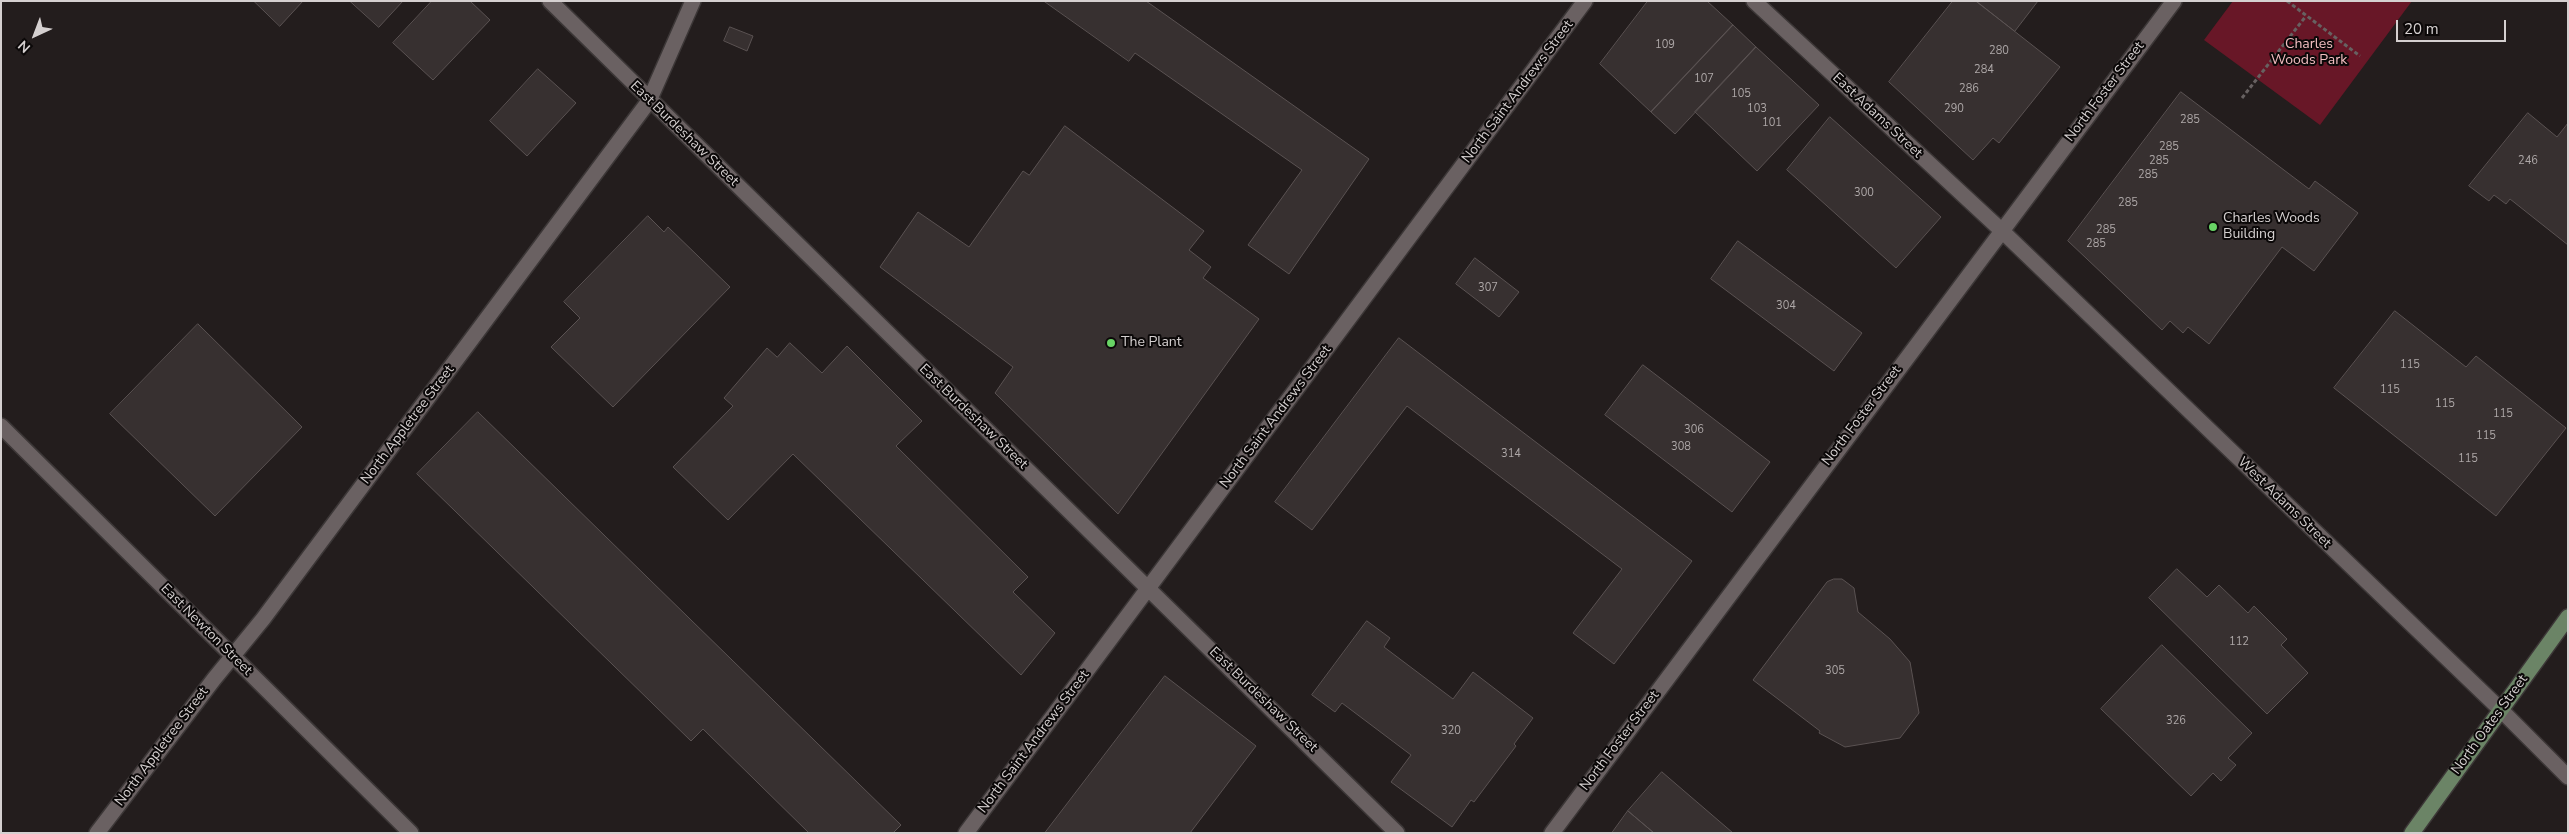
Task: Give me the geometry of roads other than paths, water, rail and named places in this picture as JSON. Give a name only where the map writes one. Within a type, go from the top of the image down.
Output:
[{"type":"main road","name":"North Oates Street","points":[[2412,833],[2568,617]]},
{"type":"street","name":"East Burdeshaw Street","points":[[550,1],[1397,833]]},
{"type":"street","name":"North Appletree Street","points":[[97,833],[232,655],[263,619],[650,101],[693,1]]},
{"type":"street","name":"North Saint Andrews Street","points":[[966,833],[1586,1]]},
{"type":"street","name":"East Adams Street","points":[[1754,1],[2001,230]]},
{"type":"street","name":"North Foster Street","points":[[1552,833],[2174,1]]},
{"type":"street","name":"West Adams Street","points":[[2001,230],[2501,710],[2568,777]]},
{"type":"street","name":"East Newton Street","points":[[1,426],[411,833]]},
{"type":"place","name":"Charles Woods Building","points":[[2213,227]]},
{"type":"place","name":"The Plant","points":[[1111,343]]},
{"type":"park label","name":"Charles Woods Park","points":[[2309,54]]}]
